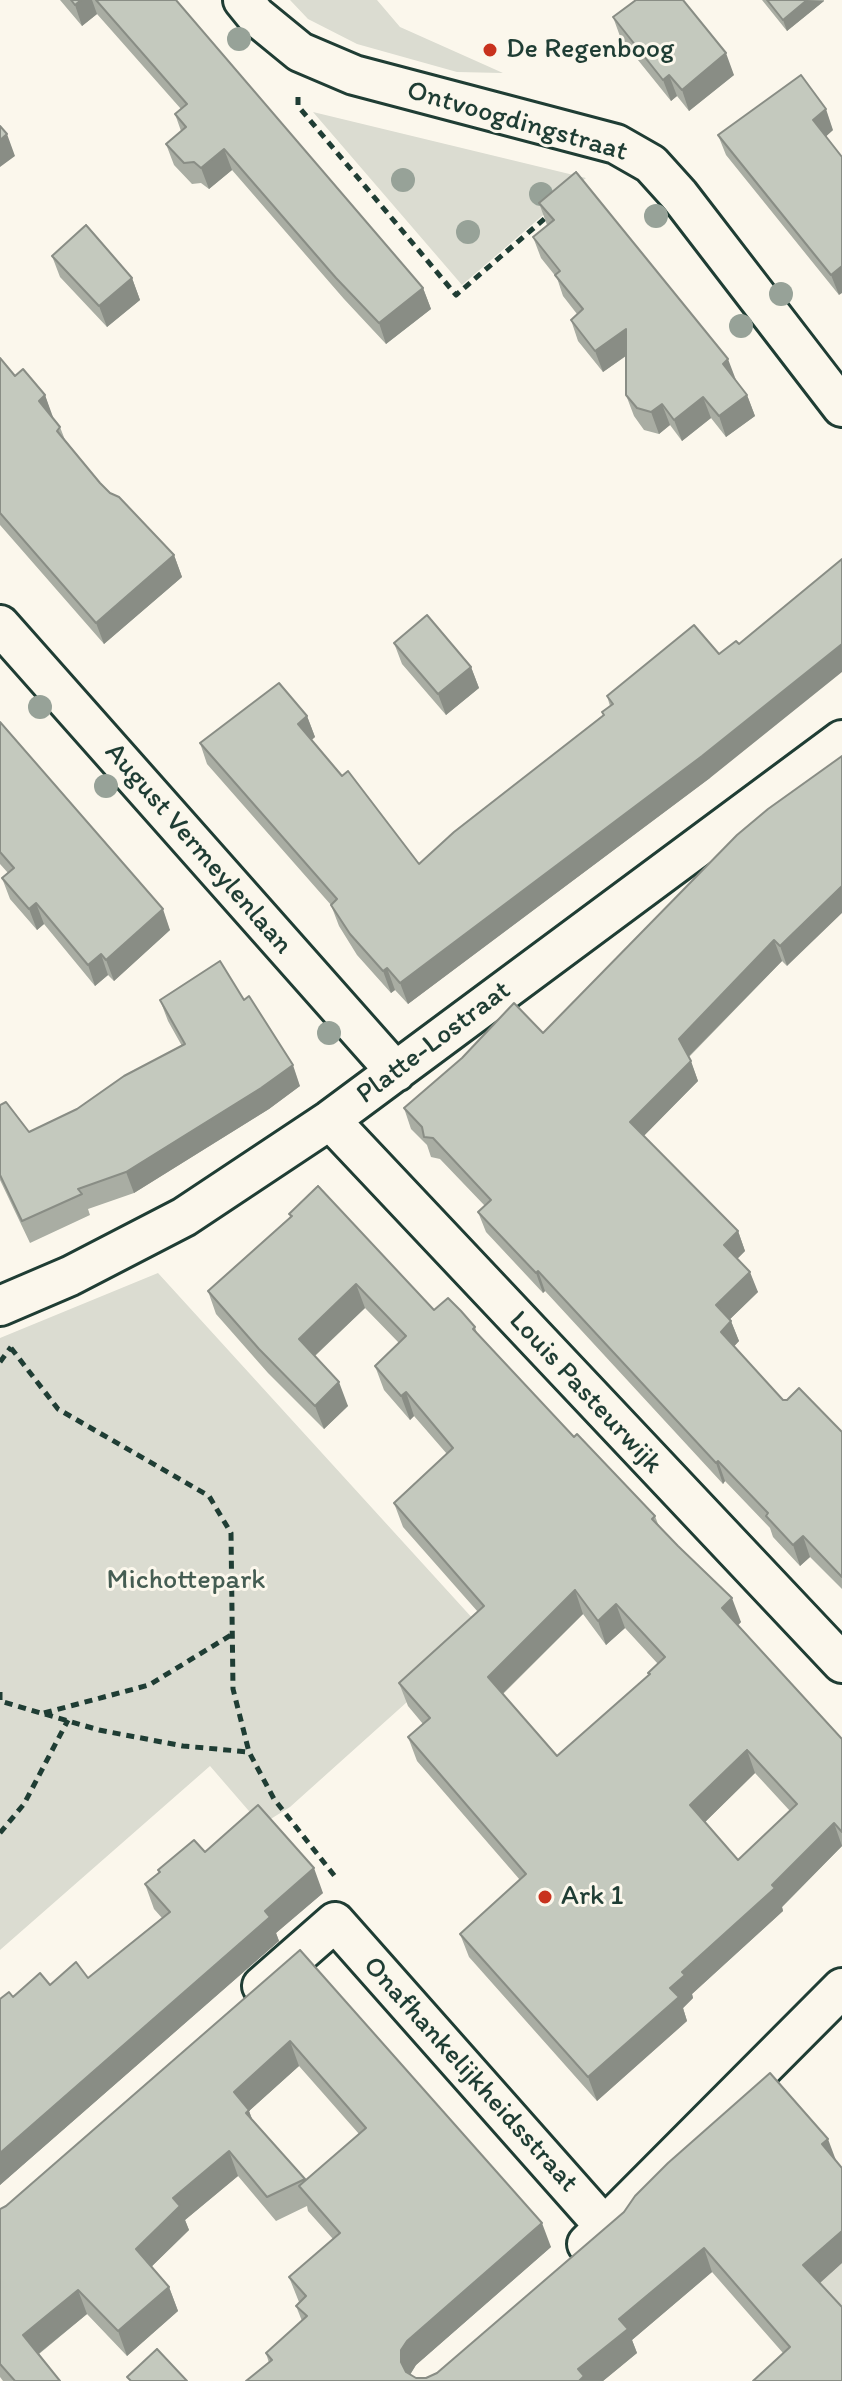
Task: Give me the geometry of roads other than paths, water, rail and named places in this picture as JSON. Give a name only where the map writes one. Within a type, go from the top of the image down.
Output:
[{"type":"street","name":"Ontvoogdingstraat","points":[[243,0],[256,16],[300,52],[354,75],[616,144],[651,164],[679,195],[842,407]]},
{"type":"street","name":"August Vermeylenlaan","points":[[0,625],[396,1072]]},
{"type":"street","name":"Platte-Lostraat","points":[[0,1306],[70,1276],[184,1217],[330,1120],[842,740]]},
{"type":"street","name":"Louis Pasteurwijk","points":[[330,1120],[842,1663]]},
{"type":"street","name":"Onafhankelijkheidsstraat","points":[[239,2006],[335,1922],[606,2228]]},
{"type":"street","points":[[562,2267],[606,2228],[842,1988]]},
{"type":"place","name":"De Regenboog","points":[[490,50]]},
{"type":"place","name":"Ark 1","points":[[545,1897]]},
{"type":"park label","name":"Michottepark","points":[[186,1581]]}]
